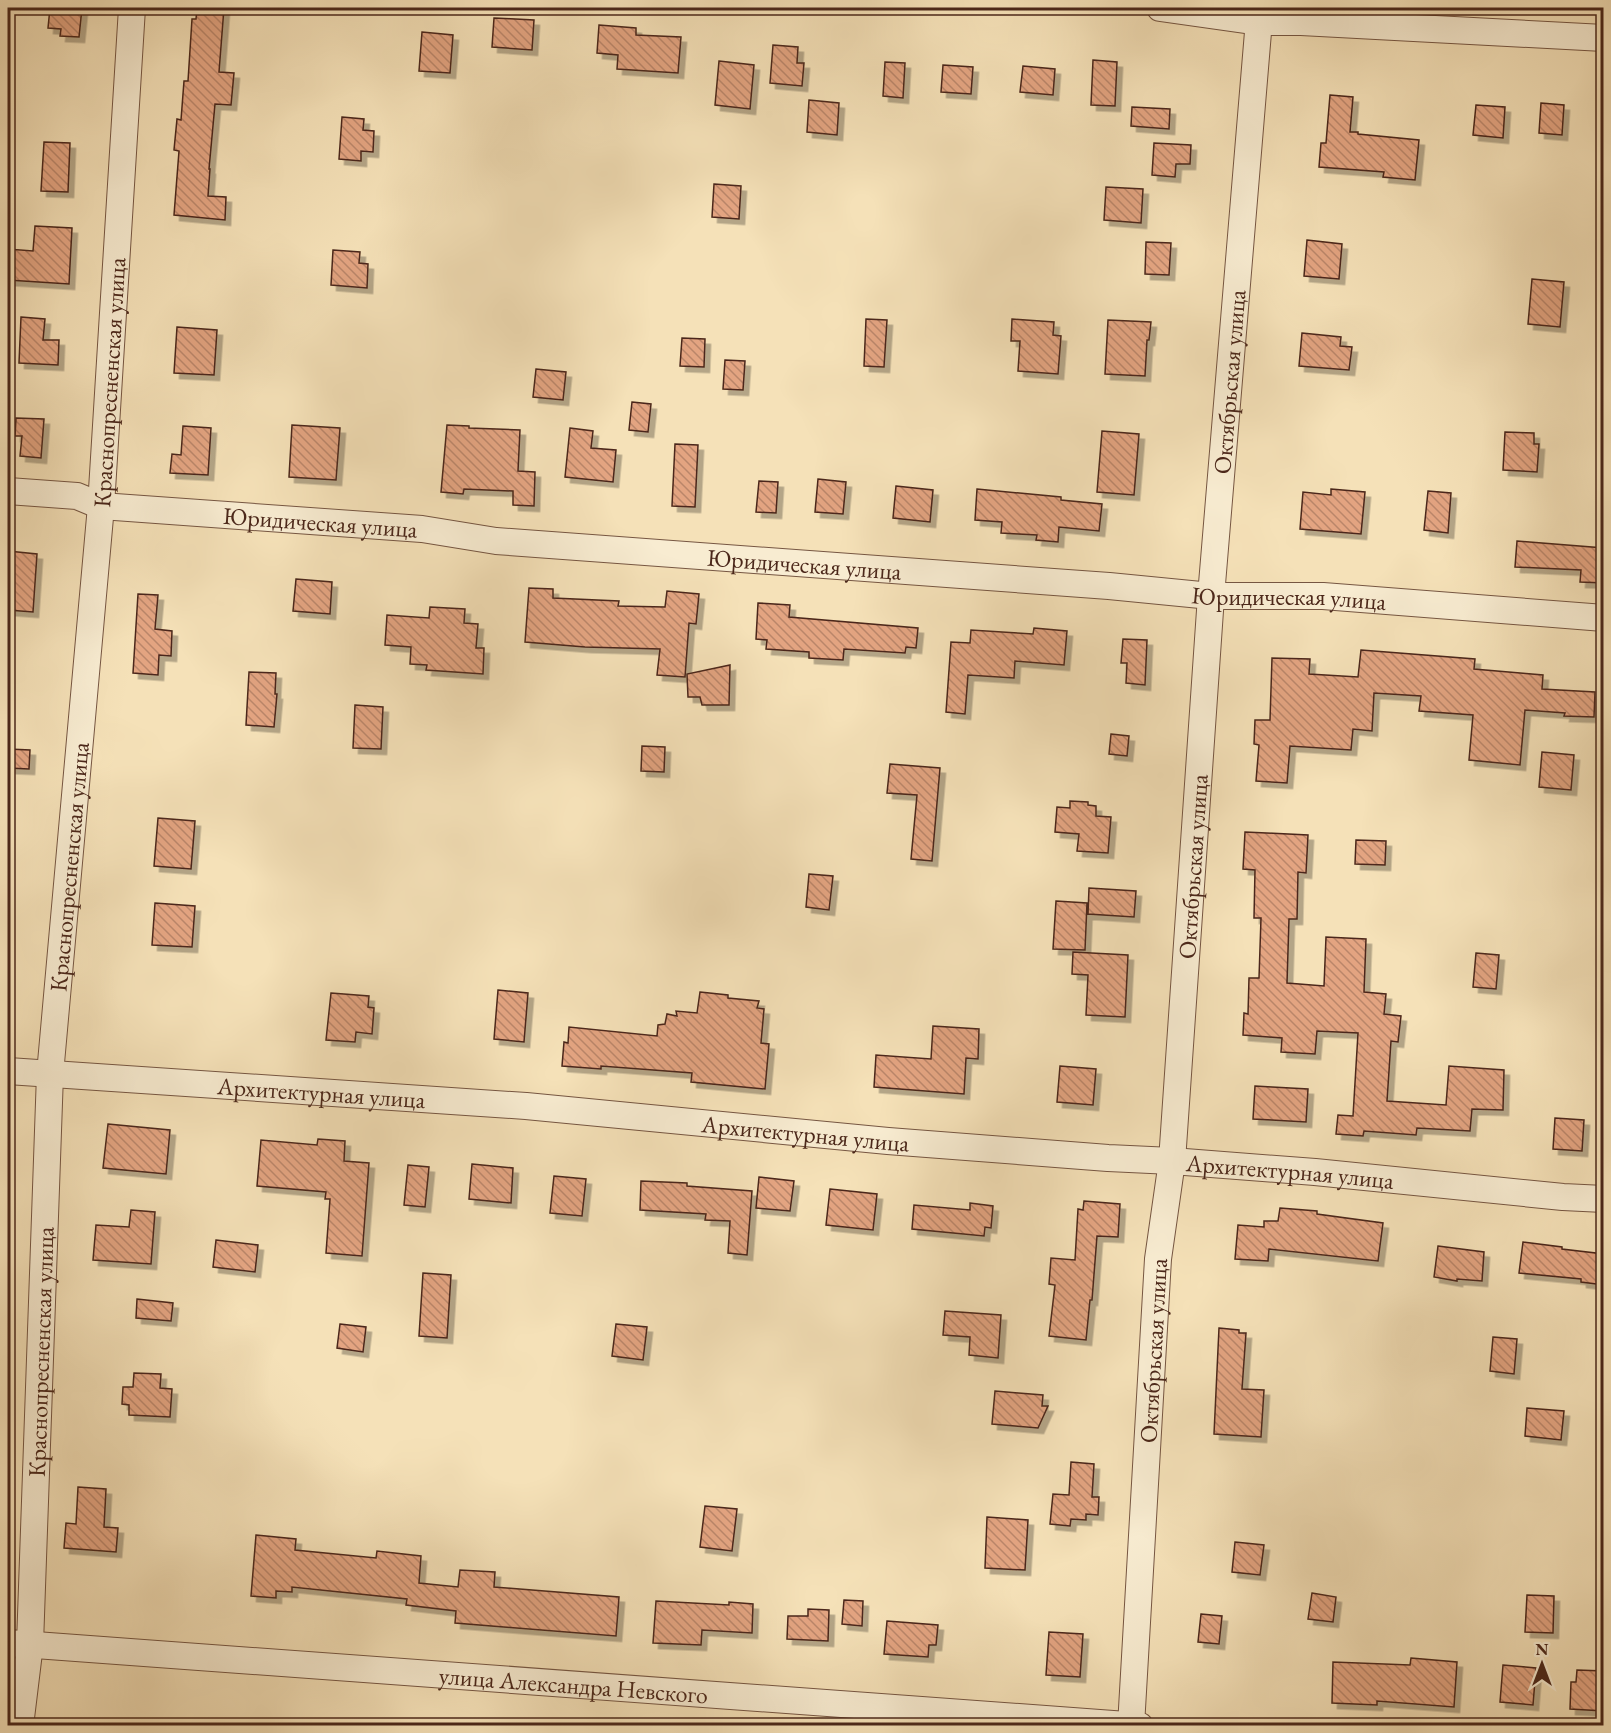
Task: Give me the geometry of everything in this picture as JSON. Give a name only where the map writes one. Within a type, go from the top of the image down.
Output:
[{"type":"street","name":"Краснопресненская улица","points":[[20,1725],[19,1644],[50,1074],[101,506],[132,8]]},
{"type":"street","points":[[1160,8],[1259,15],[1301,22],[1604,38]]},
{"type":"street","name":"Октябрьская улица","points":[[1134,1725],[1158,1259],[1172,1161],[1211,596],[1259,15]]},
{"type":"street","name":"Юридическая улица","points":[[8,491],[77,496],[101,506],[422,529],[496,541],[1109,586],[1211,596],[1323,596],[1604,618]]},
{"type":"street","name":"Архитектурная улица","points":[[8,1071],[526,1106],[888,1141],[1315,1172],[1563,1197],[1604,1199]]},
{"type":"street","name":"улица Александра Невского","points":[[19,1644],[1134,1725]]},
{"type":"building","points":[[50,8],[82,8],[79,37],[60,36],[61,29],[48,28]]},
{"type":"building","points":[[197,8],[224,8],[219,72],[234,73],[231,105],[215,104],[209,169],[208,196],[226,197],[225,220],[174,215],[179,151],[174,150],[177,119],[181,120],[184,81],[188,81],[192,19],[196,19]]},
{"type":"building","points":[[494,18],[534,20],[532,50],[492,47]]},
{"type":"building","points":[[599,25],[636,28],[636,35],[681,37],[678,73],[617,69],[618,55],[597,53]]},
{"type":"building","points":[[422,32],[453,35],[450,73],[419,71]]},
{"type":"building","points":[[773,45],[798,47],[797,63],[804,63],[802,86],[770,83]]},
{"type":"building","points":[[1093,60],[1117,62],[1115,106],[1091,105]]},
{"type":"building","points":[[719,61],[754,65],[750,109],[715,105]]},
{"type":"building","points":[[885,62],[905,63],[903,98],[883,96]]},
{"type":"building","points":[[943,65],[973,67],[971,94],[941,92]]},
{"type":"building","points":[[1023,66],[1055,69],[1053,95],[1020,92]]},
{"type":"building","points":[[1330,95],[1353,97],[1350,132],[1419,140],[1415,180],[1383,177],[1384,172],[1319,167],[1321,143],[1326,143]]},
{"type":"building","points":[[809,100],[839,103],[837,135],[807,132]]},
{"type":"building","points":[[1541,103],[1564,105],[1562,135],[1539,133]]},
{"type":"building","points":[[1476,105],[1505,107],[1503,138],[1473,135]]},
{"type":"building","points":[[1132,107],[1170,109],[1169,129],[1131,126]]},
{"type":"building","points":[[342,117],[364,119],[363,130],[374,131],[373,152],[361,151],[361,161],[339,159]]},
{"type":"building","points":[[44,142],[70,143],[68,192],[41,191]]},
{"type":"building","points":[[1154,143],[1191,145],[1190,164],[1176,164],[1175,177],[1152,175]]},
{"type":"building","points":[[714,184],[741,186],[739,219],[712,217]]},
{"type":"building","points":[[1106,187],[1143,189],[1141,223],[1104,220]]},
{"type":"building","points":[[35,226],[72,228],[69,284],[8,280],[8,249],[33,251]]},
{"type":"building","points":[[1307,240],[1342,244],[1339,279],[1304,276]]},
{"type":"building","points":[[1146,242],[1171,243],[1169,275],[1145,274]]},
{"type":"building","points":[[333,250],[360,252],[359,263],[368,264],[367,288],[331,285]]},
{"type":"building","points":[[1532,279],[1564,282],[1560,327],[1528,324]]},
{"type":"building","points":[[21,317],[45,319],[43,340],[59,340],[58,365],[19,363]]},
{"type":"building","points":[[866,319],[887,320],[884,367],[864,366]]},
{"type":"building","points":[[1012,319],[1054,322],[1053,335],[1061,336],[1058,374],[1018,371],[1020,341],[1011,341]]},
{"type":"building","points":[[1108,320],[1151,322],[1149,340],[1147,340],[1145,376],[1105,374]]},
{"type":"building","points":[[177,327],[217,330],[214,375],[174,373]]},
{"type":"building","points":[[1302,333],[1341,337],[1340,346],[1352,347],[1349,370],[1299,366]]},
{"type":"building","points":[[682,338],[705,339],[704,367],[680,366]]},
{"type":"building","points":[[725,360],[745,361],[743,390],[723,389]]},
{"type":"building","points":[[536,369],[566,372],[563,400],[533,397]]},
{"type":"building","points":[[632,402],[651,404],[648,432],[629,430]]},
{"type":"building","points":[[16,418],[44,419],[41,458],[20,456],[22,436],[15,436]]},
{"type":"building","points":[[292,425],[340,428],[336,480],[289,477]]},
{"type":"building","points":[[447,425],[520,430],[518,471],[535,472],[534,506],[513,505],[513,491],[464,489],[463,494],[441,492]]},
{"type":"building","points":[[183,426],[211,428],[208,475],[170,473],[172,454],[181,455]]},
{"type":"building","points":[[570,428],[593,431],[591,448],[616,450],[613,482],[565,477]]},
{"type":"building","points":[[1102,431],[1139,434],[1134,495],[1097,492]]},
{"type":"building","points":[[1505,432],[1534,433],[1534,444],[1539,444],[1537,472],[1503,470]]},
{"type":"building","points":[[675,444],[698,445],[695,507],[672,506]]},
{"type":"building","points":[[818,479],[846,482],[843,514],[815,512]]},
{"type":"building","points":[[759,481],[778,482],[776,513],[756,512]]},
{"type":"building","points":[[896,486],[933,490],[930,522],[893,518]]},
{"type":"building","points":[[977,489],[1061,497],[1061,500],[1102,504],[1099,531],[1059,527],[1058,542],[1036,540],[1037,535],[1001,533],[1002,522],[975,520]]},
{"type":"building","points":[[1331,489],[1365,492],[1361,534],[1300,529],[1303,492],[1331,495]]},
{"type":"building","points":[[1428,491],[1451,493],[1448,533],[1424,530]]},
{"type":"building","points":[[1517,541],[1604,548],[1604,583],[1580,582],[1581,570],[1515,567]]},
{"type":"building","points":[[8,551],[37,554],[33,612],[8,610]]},
{"type":"building","points":[[296,579],[332,582],[330,614],[293,611]]},
{"type":"building","points":[[529,588],[553,589],[553,598],[619,601],[618,606],[665,607],[667,591],[699,594],[696,624],[689,623],[685,677],[657,675],[660,649],[585,647],[525,642]]},
{"type":"building","points":[[138,594],[158,595],[155,629],[172,631],[171,656],[159,655],[158,675],[133,673]]},
{"type":"building","points":[[758,603],[790,605],[789,617],[918,628],[916,648],[906,647],[905,653],[844,649],[843,660],[809,658],[809,652],[766,649],[767,640],[756,639]]},
{"type":"building","points":[[430,607],[465,609],[464,623],[478,624],[476,648],[484,648],[483,674],[426,670],[427,665],[410,664],[411,647],[385,645],[387,615],[429,618]]},
{"type":"building","points":[[1034,628],[1067,631],[1064,665],[1015,661],[1014,678],[968,675],[965,714],[946,712],[951,642],[970,643],[971,630],[1033,634]]},
{"type":"building","points":[[1123,639],[1147,640],[1145,685],[1126,683],[1127,663],[1121,663]]},
{"type":"building","points":[[1361,650],[1475,659],[1474,669],[1543,675],[1542,689],[1595,692],[1594,717],[1564,716],[1565,713],[1525,710],[1520,765],[1469,760],[1473,715],[1419,711],[1421,696],[1374,693],[1372,731],[1353,729],[1351,750],[1290,746],[1287,783],[1256,781],[1259,745],[1254,744],[1255,720],[1270,720],[1272,658],[1310,659],[1309,674],[1358,677]]},
{"type":"building","points":[[730,665],[729,705],[702,705],[700,697],[688,697],[687,674]]},
{"type":"building","points":[[249,672],[276,673],[274,727],[246,725]]},
{"type":"building","points":[[355,705],[383,707],[381,749],[353,748]]},
{"type":"building","points":[[1111,734],[1129,736],[1127,756],[1109,754]]},
{"type":"building","points":[[642,746],[665,747],[664,772],[641,771]]},
{"type":"building","points":[[8,749],[30,750],[29,769],[8,768]]},
{"type":"building","points":[[1542,752],[1574,755],[1571,790],[1539,787]]},
{"type":"building","points":[[890,764],[940,768],[932,861],[911,859],[917,795],[887,793]]},
{"type":"building","points":[[1070,801],[1088,802],[1088,805],[1096,806],[1096,816],[1111,817],[1108,853],[1077,851],[1079,834],[1055,832],[1057,807],[1070,808]]},
{"type":"building","points":[[158,818],[195,821],[191,869],[154,866]]},
{"type":"building","points":[[1245,832],[1308,835],[1306,873],[1298,872],[1297,919],[1289,919],[1287,983],[1324,986],[1326,937],[1366,939],[1364,992],[1386,994],[1384,1014],[1401,1016],[1398,1042],[1391,1041],[1387,1101],[1446,1105],[1449,1066],[1504,1070],[1503,1110],[1472,1109],[1470,1131],[1417,1128],[1416,1135],[1364,1131],[1363,1136],[1336,1134],[1338,1115],[1353,1116],[1358,1033],[1317,1031],[1315,1054],[1281,1052],[1282,1038],[1243,1035],[1244,1013],[1248,1014],[1249,978],[1259,978],[1261,918],[1254,918],[1255,870],[1243,869]]},
{"type":"building","points":[[1356,840],[1386,841],[1385,865],[1355,864]]},
{"type":"building","points":[[809,874],[833,876],[829,910],[806,907]]},
{"type":"building","points":[[1089,888],[1136,891],[1134,917],[1088,914]]},
{"type":"building","points":[[1056,901],[1087,903],[1085,950],[1053,949]]},
{"type":"building","points":[[155,903],[195,906],[192,947],[152,945]]},
{"type":"building","points":[[1073,952],[1128,955],[1125,1017],[1086,1015],[1088,975],[1072,974]]},
{"type":"building","points":[[1476,953],[1499,955],[1496,989],[1473,987]]},
{"type":"building","points":[[498,990],[528,993],[524,1042],[494,1039]]},
{"type":"building","points":[[700,992],[759,1001],[757,1008],[764,1009],[761,1043],[769,1044],[765,1089],[691,1082],[692,1073],[601,1066],[601,1069],[562,1066],[564,1042],[568,1043],[569,1027],[657,1036],[658,1025],[665,1024],[667,1014],[677,1016],[676,1011],[697,1013]]},
{"type":"building","points":[[331,993],[369,996],[368,1007],[374,1008],[372,1034],[356,1032],[355,1042],[326,1040]]},
{"type":"building","points":[[933,1026],[979,1029],[978,1059],[966,1058],[964,1094],[874,1087],[876,1055],[931,1059]]},
{"type":"building","points":[[1060,1066],[1096,1069],[1093,1105],[1057,1102]]},
{"type":"building","points":[[1255,1086],[1308,1089],[1306,1122],[1253,1119]]},
{"type":"building","points":[[1555,1118],[1584,1120],[1582,1151],[1553,1149]]},
{"type":"building","points":[[108,1124],[170,1130],[166,1174],[103,1168]]},
{"type":"building","points":[[318,1139],[345,1141],[344,1161],[369,1163],[362,1256],[326,1253],[330,1199],[325,1199],[326,1192],[257,1186],[261,1140],[317,1145]]},
{"type":"building","points":[[472,1164],[513,1168],[511,1203],[469,1199]]},
{"type":"building","points":[[408,1165],[429,1167],[425,1207],[404,1205]]},
{"type":"building","points":[[554,1176],[586,1179],[582,1216],[550,1213]]},
{"type":"building","points":[[759,1177],[794,1181],[790,1211],[756,1208]]},
{"type":"building","points":[[641,1181],[687,1183],[687,1186],[752,1191],[747,1255],[728,1253],[730,1221],[705,1220],[706,1214],[640,1210]]},
{"type":"building","points":[[830,1189],[877,1194],[873,1230],[826,1225]]},
{"type":"building","points":[[1084,1201],[1120,1204],[1118,1237],[1097,1236],[1086,1340],[1049,1336],[1055,1285],[1049,1284],[1051,1258],[1075,1260],[1078,1209],[1083,1210]]},
{"type":"building","points":[[970,1203],[993,1206],[991,1228],[985,1227],[984,1236],[912,1229],[914,1205],[970,1210]]},
{"type":"building","points":[[1280,1208],[1317,1211],[1317,1214],[1383,1223],[1378,1261],[1269,1249],[1268,1261],[1235,1259],[1238,1225],[1264,1227],[1264,1221],[1278,1221]]},
{"type":"building","points":[[131,1210],[155,1212],[151,1264],[93,1260],[96,1225],[129,1227]]},
{"type":"building","points":[[216,1240],[258,1245],[255,1272],[213,1267]]},
{"type":"building","points":[[1523,1242],[1604,1254],[1604,1285],[1581,1282],[1581,1279],[1519,1273]]},
{"type":"building","points":[[1438,1246],[1484,1252],[1482,1281],[1457,1279],[1457,1281],[1434,1277]]},
{"type":"building","points":[[423,1273],[451,1275],[447,1338],[419,1336]]},
{"type":"building","points":[[137,1299],[173,1303],[171,1321],[136,1318]]},
{"type":"building","points":[[945,1311],[1001,1315],[998,1358],[969,1355],[970,1337],[943,1335]]},
{"type":"building","points":[[340,1324],[366,1327],[363,1352],[337,1348]]},
{"type":"building","points":[[616,1324],[647,1327],[643,1360],[612,1356]]},
{"type":"building","points":[[1219,1328],[1246,1333],[1242,1389],[1264,1390],[1261,1437],[1214,1434]]},
{"type":"building","points":[[1493,1337],[1517,1339],[1514,1374],[1490,1371]]},
{"type":"building","points":[[134,1373],[161,1374],[160,1388],[172,1389],[170,1417],[129,1415],[129,1405],[122,1404],[123,1387],[133,1387]]},
{"type":"building","points":[[995,1391],[1043,1395],[1042,1406],[1048,1406],[1038,1428],[992,1424]]},
{"type":"building","points":[[1527,1408],[1564,1411],[1561,1440],[1525,1436]]},
{"type":"building","points":[[1071,1462],[1094,1464],[1092,1497],[1099,1497],[1098,1515],[1086,1514],[1086,1520],[1071,1519],[1070,1526],[1050,1524],[1053,1494],[1069,1495]]},
{"type":"building","points":[[78,1487],[106,1489],[104,1527],[118,1528],[116,1552],[64,1548],[66,1523],[76,1524]]},
{"type":"building","points":[[705,1506],[737,1509],[732,1551],[700,1547]]},
{"type":"building","points":[[987,1517],[1028,1520],[1025,1570],[985,1568]]},
{"type":"building","points":[[256,1535],[296,1539],[295,1550],[376,1558],[377,1551],[421,1556],[419,1583],[458,1587],[460,1570],[495,1572],[494,1587],[619,1597],[616,1636],[455,1623],[456,1611],[406,1605],[407,1599],[292,1587],[292,1592],[276,1591],[276,1598],[251,1596]]},
{"type":"building","points":[[1235,1542],[1264,1545],[1260,1575],[1232,1572]]},
{"type":"building","points":[[1312,1593],[1336,1597],[1333,1622],[1308,1619]]},
{"type":"building","points":[[1527,1595],[1554,1596],[1553,1633],[1525,1632]]},
{"type":"building","points":[[844,1600],[863,1601],[862,1626],[842,1624]]},
{"type":"building","points":[[656,1601],[753,1604],[752,1633],[702,1630],[701,1645],[653,1643]]},
{"type":"building","points":[[808,1609],[829,1610],[828,1641],[787,1639],[788,1616],[808,1616]]},
{"type":"building","points":[[1201,1614],[1222,1616],[1219,1644],[1198,1642]]},
{"type":"building","points":[[887,1621],[938,1625],[936,1645],[929,1645],[928,1657],[884,1654]]},
{"type":"building","points":[[1049,1632],[1083,1634],[1080,1677],[1046,1675]]},
{"type":"building","points":[[1411,1658],[1457,1662],[1454,1707],[1377,1701],[1377,1705],[1332,1703],[1333,1662],[1410,1665]]},
{"type":"building","points":[[1503,1665],[1536,1668],[1533,1705],[1500,1702]]},
{"type":"building","points":[[1577,1670],[1604,1671],[1604,1711],[1570,1709],[1571,1682],[1576,1682]]}]
